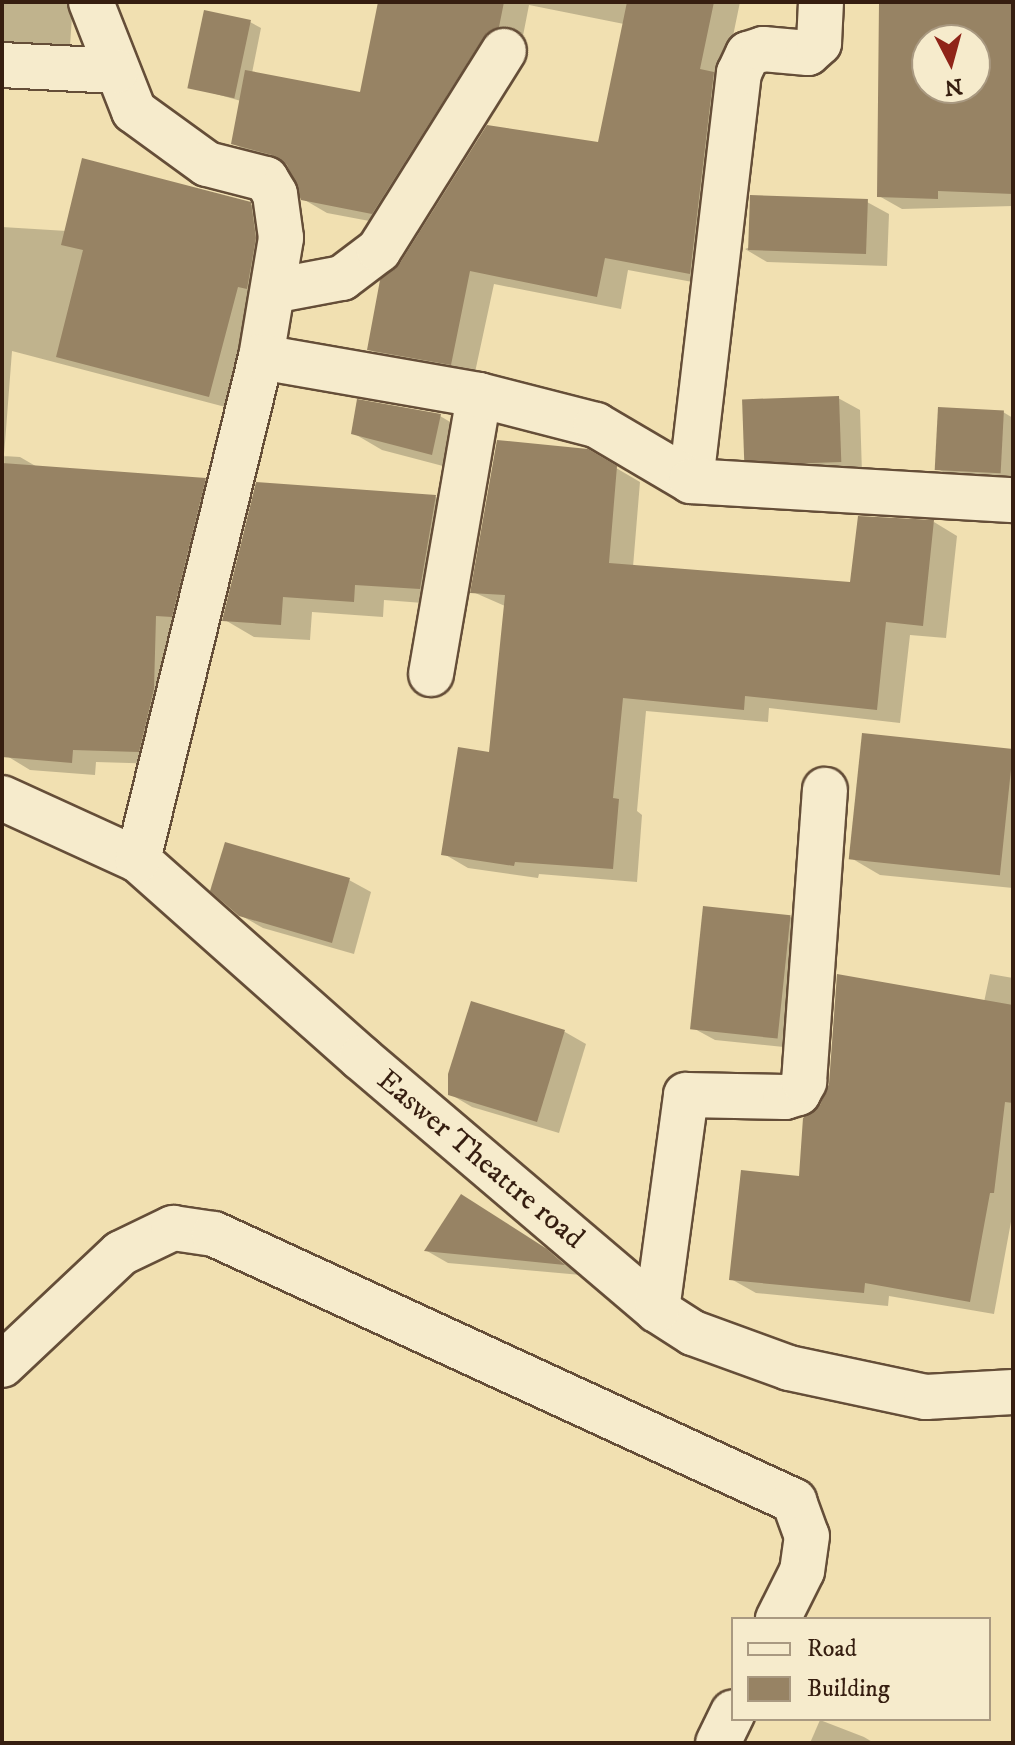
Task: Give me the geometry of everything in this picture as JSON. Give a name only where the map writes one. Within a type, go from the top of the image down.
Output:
[{"type":"street","points":[[91,2],[134,111],[207,164],[266,179],[275,194],[281,238],[261,357],[138,860]]},
{"type":"street","points":[[691,481],[739,73],[748,54],[763,49],[808,53],[819,43],[821,2]]},
{"type":"street","points":[[273,291],[342,278],[379,250],[504,51]]},
{"type":"street","points":[[2,65],[116,71]]},
{"type":"street","points":[[261,357],[479,395],[596,425],[691,481],[1013,500]]},
{"type":"street","points":[[431,674],[479,395]]},
{"type":"street","points":[[657,1310],[686,1095],[785,1097],[798,1093],[804,1082],[825,790]]},
{"type":"street","name":"Easwer Theattre road","points":[[2,798],[138,860],[657,1310],[693,1333],[789,1368],[926,1397],[1013,1392]]},
{"type":"street","points":[[2,1365],[121,1253],[173,1228],[214,1234],[794,1501],[807,1536],[802,1571],[779,1617]]},
{"type":"street","points":[[718,1743],[731,1716]]},
{"type":"building","points":[[378,2],[504,2],[499,27],[483,38],[372,214],[301,200],[287,165],[272,155],[231,144],[245,70],[360,92]]},
{"type":"building","points":[[627,2],[714,2],[700,69],[714,72],[690,274],[605,258],[597,297],[470,271],[451,365],[367,350],[380,280],[400,263],[487,125],[598,142]]},
{"type":"building","points":[[879,2],[1013,2],[1013,194],[938,191],[938,199],[877,197]]},
{"type":"building","points":[[204,10],[251,20],[234,98],[187,88]]},
{"type":"building","points":[[82,158],[251,202],[256,238],[247,289],[238,287],[209,397],[56,357],[83,250],[61,245]]},
{"type":"building","points":[[750,195],[868,199],[866,254],[748,250]]},
{"type":"building","points":[[839,396],[841,462],[744,465],[742,399]]},
{"type":"building","points":[[357,399],[441,414],[432,455],[351,434]]},
{"type":"building","points":[[938,407],[1004,410],[1001,473],[935,470]]},
{"type":"building","points":[[497,440],[588,449],[617,466],[609,563],[850,582],[858,516],[934,520],[923,626],[886,622],[877,710],[745,696],[744,710],[623,698],[613,798],[619,799],[613,869],[515,862],[514,866],[441,855],[458,747],[489,752],[505,595],[470,593]]},
{"type":"building","points":[[2,463],[206,478],[172,617],[156,616],[154,689],[139,752],[73,750],[72,763],[2,757]]},
{"type":"building","points":[[256,482],[436,495],[420,589],[355,585],[354,602],[283,597],[281,625],[222,621]]},
{"type":"building","points":[[862,733],[1013,749],[1000,875],[849,859]]},
{"type":"building","points":[[225,842],[350,878],[332,943],[239,916],[210,891]]},
{"type":"building","points":[[703,906],[791,915],[778,1039],[690,1029]]},
{"type":"building","points":[[837,974],[1013,1005],[1013,1103],[1005,1102],[994,1193],[990,1193],[970,1302],[865,1283],[864,1293],[729,1280],[741,1170],[799,1176],[803,1118],[820,1105],[829,1084]]},
{"type":"building","points":[[471,1001],[565,1030],[537,1122],[448,1095],[448,1074]]},
{"type":"building","points":[[461,1194],[547,1249],[565,1265],[424,1251]]}]
